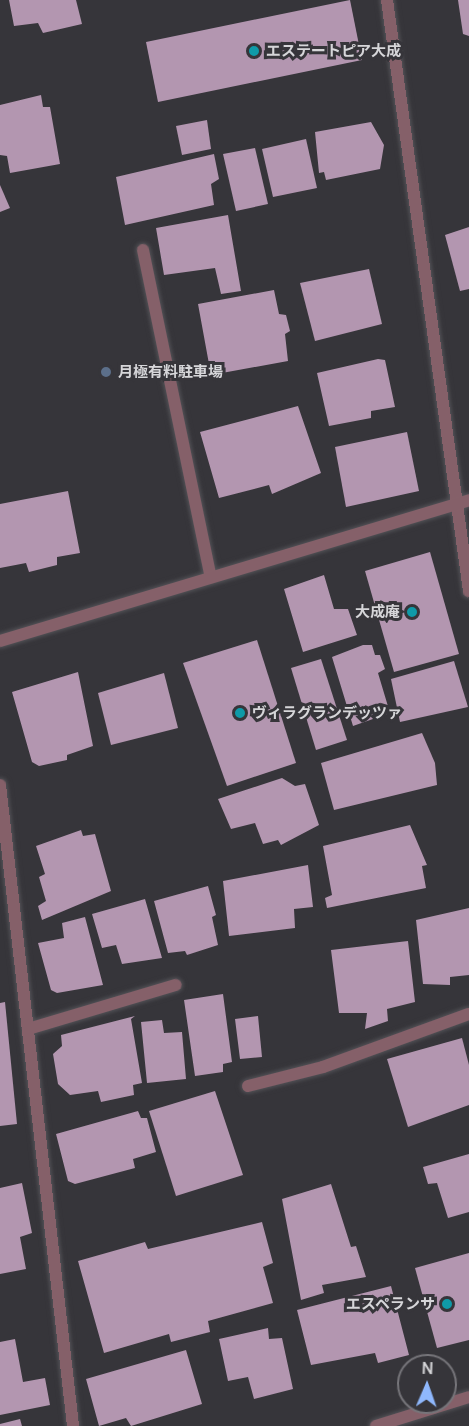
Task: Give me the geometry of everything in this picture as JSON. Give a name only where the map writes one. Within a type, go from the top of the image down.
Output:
[{"type":"street","points":[[387,0],[463,501],[469,591]]},
{"type":"street","points":[[143,250],[211,577]]},
{"type":"street","points":[[0,641],[463,501]]},
{"type":"street","points":[[0,785],[73,1426]]},
{"type":"street","points":[[28,1029],[176,985]]},
{"type":"street","points":[[248,1086],[323,1067],[469,1014]]},
{"type":"street","points":[[376,1426],[469,1397]]},
{"type":"building","points":[[9,0],[76,0],[82,24],[43,33],[38,23],[14,26]]},
{"type":"building","name":"エステートピア大成","points":[[350,0],[362,60],[158,102],[146,42]]},
{"type":"building","points":[[458,0],[469,0],[469,36],[463,34]]},
{"type":"building","points":[[41,95],[43,107],[50,107],[60,164],[10,173],[7,156],[0,155],[0,105]]},
{"type":"building","points":[[207,120],[211,149],[182,155],[176,126]]},
{"type":"building","points":[[371,122],[384,145],[380,169],[326,180],[324,172],[319,173],[315,132]]},
{"type":"building","points":[[306,139],[317,188],[273,197],[262,149]]},
{"type":"building","points":[[255,148],[268,204],[236,211],[223,154]]},
{"type":"building","points":[[214,154],[219,179],[211,184],[214,205],[125,225],[116,177]]},
{"type":"building","points":[[0,185],[10,208],[0,212]]},
{"type":"building","points":[[228,215],[241,291],[221,294],[215,268],[164,275],[156,228]]},
{"type":"building","points":[[469,227],[469,289],[460,291],[445,235]]},
{"type":"building","points":[[369,269],[382,324],[315,341],[300,283]]},
{"type":"building","points":[[274,290],[279,314],[286,315],[290,331],[285,334],[288,361],[211,375],[198,304]]},
{"type":"building","points":[[378,359],[385,360],[395,407],[371,411],[371,418],[329,426],[317,373]]},
{"type":"building","points":[[298,406],[321,473],[272,494],[269,485],[219,498],[200,432]]},
{"type":"building","points":[[407,432],[419,491],[346,507],[335,447]]},
{"type":"building","points":[[68,491],[80,553],[57,557],[57,565],[29,572],[26,563],[0,568],[0,504]]},
{"type":"building","name":"大成庵","points":[[430,552],[459,654],[394,672],[365,571]]},
{"type":"building","points":[[324,575],[334,609],[348,609],[357,635],[303,652],[284,589]]},
{"type":"building","name":"ヴィラグランデッツァ","points":[[257,640],[296,763],[227,786],[183,663]]},
{"type":"building","points":[[363,645],[372,645],[375,655],[380,655],[385,669],[378,673],[390,713],[353,726],[332,657]]},
{"type":"building","points":[[321,659],[347,740],[316,750],[291,668]]},
{"type":"building","points":[[454,661],[468,707],[400,722],[391,679]]},
{"type":"building","points":[[78,672],[93,746],[67,755],[67,760],[39,766],[32,762],[12,692]]},
{"type":"building","points":[[164,673],[178,728],[111,745],[98,693]]},
{"type":"building","points":[[422,733],[435,763],[437,785],[334,810],[321,763]]},
{"type":"building","points":[[282,778],[295,786],[305,784],[319,825],[281,845],[278,840],[263,844],[255,823],[231,829],[218,799]]},
{"type":"building","points":[[410,825],[427,865],[422,866],[426,888],[327,908],[325,898],[332,895],[323,846]]},
{"type":"building","points":[[81,830],[83,836],[95,834],[111,891],[42,920],[38,906],[46,901],[39,877],[45,874],[36,846]]},
{"type":"building","points":[[308,865],[313,907],[294,909],[295,928],[229,936],[223,881]]},
{"type":"building","points":[[208,886],[216,915],[212,917],[218,945],[187,955],[185,951],[168,953],[154,901]]},
{"type":"building","points":[[145,899],[162,958],[122,964],[116,945],[102,948],[92,914]]},
{"type":"building","points":[[469,908],[469,975],[450,977],[450,985],[423,984],[416,920]]},
{"type":"building","points":[[85,917],[103,985],[57,993],[51,990],[38,943],[64,938],[62,923]]},
{"type":"building","points":[[408,941],[415,1002],[387,1009],[388,1021],[365,1029],[367,1013],[339,1013],[331,950]]},
{"type":"building","points":[[223,994],[232,1062],[223,1064],[223,1072],[195,1076],[184,1000]]},
{"type":"building","points":[[5,1002],[17,1124],[0,1126],[0,1003]]},
{"type":"building","points":[[135,1016],[131,1019],[142,1083],[133,1085],[134,1095],[101,1102],[98,1091],[70,1095],[58,1084],[53,1054],[62,1046],[61,1035]]},
{"type":"building","points":[[258,1016],[262,1057],[240,1059],[235,1019]]},
{"type":"building","points":[[162,1020],[164,1033],[182,1032],[186,1079],[147,1083],[141,1022]]},
{"type":"building","points":[[462,1038],[469,1065],[469,1105],[408,1127],[387,1059]]},
{"type":"building","points":[[215,1091],[243,1175],[176,1196],[149,1111]]},
{"type":"building","points":[[138,1111],[141,1118],[147,1118],[156,1152],[133,1159],[135,1168],[75,1184],[68,1181],[56,1134]]},
{"type":"building","points":[[469,1154],[469,1212],[448,1218],[437,1183],[428,1184],[423,1167]]},
{"type":"building","points":[[22,1183],[32,1233],[20,1237],[26,1269],[0,1274],[0,1188]]},
{"type":"building","points":[[331,1184],[351,1247],[356,1246],[366,1277],[322,1285],[324,1293],[301,1300],[282,1199]]},
{"type":"building","points":[[262,1222],[273,1263],[263,1267],[273,1303],[208,1321],[210,1332],[171,1342],[169,1334],[104,1353],[78,1261],[145,1242],[148,1249]]},
{"type":"building","name":"エスペランサ","points":[[469,1253],[469,1340],[437,1348],[415,1268]]},
{"type":"building","points":[[391,1286],[409,1354],[397,1354],[397,1358],[378,1363],[375,1353],[311,1365],[297,1310]]},
{"type":"building","points":[[268,1328],[269,1339],[282,1338],[293,1389],[254,1399],[248,1377],[228,1381],[219,1339]]},
{"type":"building","points":[[15,1339],[23,1382],[45,1378],[50,1405],[0,1415],[0,1342]]},
{"type":"building","points":[[186,1350],[202,1404],[131,1426],[126,1418],[99,1426],[86,1379]]},
{"type":"building","points":[[20,1419],[22,1426],[0,1426],[0,1424]]},
{"type":"place","name":"エステートピア大成","points":[[254,51]]},
{"type":"place","name":"月極有料駐車場","points":[[106,372]]},
{"type":"place","name":"大成庵","points":[[412,612]]},
{"type":"place","name":"ヴィラグランデッツァ","points":[[240,713]]},
{"type":"place","name":"エスペランサ","points":[[447,1304]]}]
